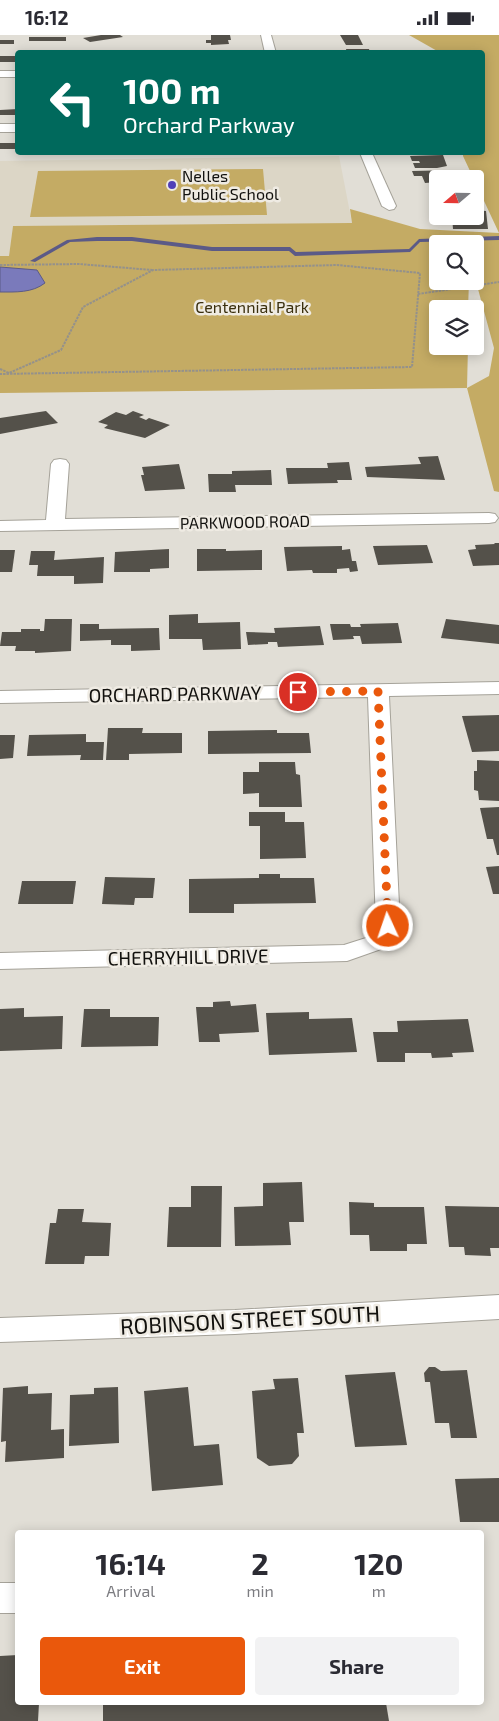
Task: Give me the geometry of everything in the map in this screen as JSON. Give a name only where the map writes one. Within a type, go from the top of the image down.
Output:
[{"type":"street","points":[[266,35],[270,50]]},
{"type":"street","points":[[0,74],[15,74]]},
{"type":"street","points":[[0,128],[15,128]]},
{"type":"street","points":[[367,155],[389,206]]},
{"type":"street","points":[[54,525],[60,464]]},
{"type":"street","name":"PARKWOOD ROAD","points":[[0,526],[489,519]]},
{"type":"street","name":"ORCHARD PARKWAY","points":[[0,697],[499,688]]},
{"type":"street","name":"CHERRYHILL DRIVE","points":[[0,961],[347,953],[375,943],[388,926],[378,691]]},
{"type":"street","name":"ROBINSON STREET SOUTH","points":[[0,1330],[234,1322],[499,1307]]},
{"type":"street","points":[[0,1598],[15,1598]]},
{"type":"path","points":[[0,265],[80,263],[153,270],[337,265],[420,273],[412,367],[0,374]]},
{"type":"path","points":[[0,369],[10,373],[61,350],[83,307],[153,270]]},
{"type":"path","points":[[418,294],[499,282]]},
{"type":"shaded area","name":"Nelles Public School","points":[[339,156],[352,223],[13,226],[9,256],[0,256],[0,161]]},
{"type":"green space","points":[[409,35],[499,35],[499,233],[484,201],[484,170],[470,170],[463,155],[485,155],[485,50],[435,50]]},
{"type":"green space","points":[[263,169],[267,215],[30,217],[38,171]]},
{"type":"green space","name":"Centennial Park","points":[[350,209],[420,229],[499,233],[499,492],[494,491],[467,388],[0,393],[0,256],[9,256],[13,226],[352,223]]},
{"type":"water","points":[[0,267],[37,270],[45,283],[35,289],[18,292],[0,292]]},
{"type":"building","points":[[101,35],[120,35],[123,37],[90,42],[83,38]]},
{"type":"building","points":[[211,35],[230,35],[231,40],[228,40],[229,44],[211,45],[211,43],[206,43],[206,40],[211,40]]},
{"type":"building","points":[[340,35],[358,35],[363,45],[346,45]]},
{"type":"building","points":[[29,37],[66,37],[66,41],[29,41]]},
{"type":"building","points":[[0,40],[14,40],[14,44],[0,44]]},
{"type":"building","points":[[346,49],[369,50],[346,50]]},
{"type":"building","points":[[0,56],[15,56],[15,62],[0,62]]},
{"type":"building","points":[[15,109],[15,115],[0,115],[0,110]]},
{"type":"building","points":[[0,143],[15,143],[15,149],[0,149]]},
{"type":"building","points":[[443,155],[447,166],[437,168],[415,168],[413,163],[420,163],[419,161],[412,161],[410,156]]},
{"type":"building","points":[[412,171],[429,171],[429,183],[425,183],[422,176],[414,176]]},
{"type":"building","points":[[484,211],[486,211],[488,229],[453,229],[453,225],[484,225]]},
{"type":"building","points":[[46,411],[58,423],[0,434],[0,418]]},
{"type":"building","points":[[133,411],[144,415],[139,417],[146,420],[149,418],[170,425],[145,438],[104,428],[108,425],[98,422],[116,412],[126,415]]},
{"type":"building","points":[[438,456],[445,480],[367,477],[365,467],[421,464],[418,457]]},
{"type":"building","points":[[349,462],[352,480],[337,480],[338,483],[288,484],[286,468],[328,468],[327,463]]},
{"type":"building","points":[[179,464],[185,489],[145,491],[141,475],[144,475],[142,467]]},
{"type":"building","points":[[271,470],[272,485],[235,485],[236,492],[209,492],[208,474],[232,474],[232,471]]},
{"type":"building","points":[[499,543],[499,565],[473,566],[468,550],[476,549],[475,545]]},
{"type":"building","points":[[427,545],[433,563],[378,565],[373,546]]},
{"type":"building","points":[[342,546],[342,550],[350,549],[352,561],[356,561],[358,571],[350,572],[349,568],[337,569],[337,573],[313,573],[312,570],[287,571],[284,547]]},
{"type":"building","points":[[169,549],[169,568],[150,569],[150,572],[114,572],[115,552]]},
{"type":"building","points":[[197,549],[226,549],[226,551],[262,550],[262,570],[197,571]]},
{"type":"building","points":[[0,550],[15,550],[12,572],[0,572]]},
{"type":"building","points":[[31,551],[55,551],[54,560],[104,557],[103,583],[74,584],[74,576],[37,576],[38,565],[29,565]]},
{"type":"building","points":[[198,614],[198,623],[240,622],[241,649],[203,650],[202,639],[169,639],[169,615]]},
{"type":"building","points":[[45,619],[72,619],[71,651],[35,653],[35,651],[15,651],[16,646],[0,646],[2,632],[21,632],[21,629],[40,629],[40,631],[44,631]]},
{"type":"building","points":[[446,619],[499,625],[499,644],[441,638]]},
{"type":"building","points":[[398,623],[402,643],[362,644],[360,636],[353,636],[354,639],[333,640],[330,624],[350,624],[351,627],[361,627],[360,624]]},
{"type":"building","points":[[80,624],[99,624],[99,629],[159,628],[160,650],[131,651],[131,645],[111,645],[111,640],[80,641]]},
{"type":"building","points":[[320,626],[324,645],[278,647],[277,642],[268,642],[268,644],[248,645],[246,632],[275,633],[274,628]]},
{"type":"building","points":[[499,715],[499,751],[472,752],[462,716]]},
{"type":"building","points":[[108,728],[143,728],[142,733],[182,733],[182,753],[129,754],[129,760],[106,760]]},
{"type":"building","points":[[277,730],[277,733],[309,733],[311,753],[208,754],[208,731]]},
{"type":"building","points":[[86,734],[86,742],[104,742],[103,760],[80,760],[81,755],[27,756],[29,735]]},
{"type":"building","points":[[0,735],[15,735],[13,758],[0,759]]},
{"type":"building","points":[[477,760],[499,761],[499,801],[479,800],[478,791],[474,790],[474,771],[477,771]]},
{"type":"building","points":[[259,762],[295,762],[296,774],[300,775],[302,807],[259,807],[259,793],[243,794],[243,772],[259,772]]},
{"type":"building","points":[[499,807],[499,855],[497,855],[493,839],[487,839],[480,808]]},
{"type":"building","points":[[249,812],[285,812],[285,822],[304,822],[306,858],[260,859],[260,826],[249,826]]},
{"type":"building","points":[[499,866],[499,894],[493,894],[486,867]]},
{"type":"building","points":[[259,874],[280,874],[280,878],[314,878],[316,903],[234,904],[234,913],[189,913],[189,879],[259,878]]},
{"type":"building","points":[[105,877],[155,878],[153,898],[135,898],[134,905],[102,904]]},
{"type":"building","points":[[22,881],[76,881],[73,904],[18,904]]},
{"type":"building","points":[[230,1001],[231,1006],[256,1004],[259,1032],[219,1034],[220,1042],[199,1042],[196,1007],[213,1007],[213,1002]]},
{"type":"building","points":[[24,1008],[24,1017],[63,1016],[62,1049],[0,1051],[0,1009]]},
{"type":"building","points":[[84,1009],[110,1009],[110,1017],[159,1017],[158,1046],[81,1047]]},
{"type":"building","points":[[309,1012],[309,1019],[352,1018],[357,1052],[269,1055],[266,1013]]},
{"type":"building","points":[[468,1019],[474,1052],[452,1053],[453,1057],[432,1058],[431,1053],[405,1053],[405,1062],[377,1062],[373,1032],[398,1032],[397,1021]]},
{"type":"building","points":[[302,1182],[304,1222],[289,1222],[291,1245],[235,1246],[234,1207],[263,1206],[263,1183]]},
{"type":"building","points":[[191,1186],[222,1186],[221,1247],[167,1247],[169,1207],[191,1207]]},
{"type":"building","points":[[349,1202],[374,1203],[374,1207],[424,1207],[427,1244],[407,1244],[407,1251],[370,1251],[369,1235],[350,1235]]},
{"type":"building","points":[[445,1206],[499,1207],[499,1248],[490,1248],[491,1256],[465,1255],[464,1247],[449,1247]]},
{"type":"building","points":[[58,1209],[84,1209],[82,1222],[111,1223],[109,1256],[85,1256],[84,1264],[45,1264],[50,1223],[56,1223]]},
{"type":"building","points":[[429,1367],[435,1367],[441,1371],[467,1370],[477,1438],[451,1438],[449,1423],[435,1423],[430,1382],[425,1382],[424,1373]]},
{"type":"building","points":[[395,1372],[407,1445],[355,1447],[345,1375]]},
{"type":"building","points":[[298,1378],[304,1433],[297,1433],[299,1456],[292,1464],[269,1466],[257,1458],[252,1391],[275,1389],[273,1379]]},
{"type":"building","points":[[28,1386],[28,1394],[52,1393],[51,1430],[64,1429],[64,1458],[5,1462],[6,1441],[1,1442],[3,1388]]},
{"type":"building","points":[[118,1387],[119,1443],[69,1446],[70,1395],[94,1394],[94,1388]]},
{"type":"building","points":[[188,1387],[194,1446],[219,1444],[223,1485],[152,1491],[144,1391]]},
{"type":"building","points":[[499,1478],[499,1522],[460,1522],[455,1479]]},
{"type":"building","points":[[15,1655],[15,1705],[39,1705],[38,1721],[0,1721],[0,1656]]},
{"type":"building","points":[[103,1705],[386,1705],[389,1721],[103,1721]]},
{"type":"waterway","points":[[33,261],[69,241],[97,239],[132,239],[212,249],[290,249],[295,254],[410,250],[419,241],[499,238]]},
{"type":"place","name":"Nelles Public School","points":[[172,185]]},
{"type":"route","points":[[298,692],[378,691],[388,926]]}]
